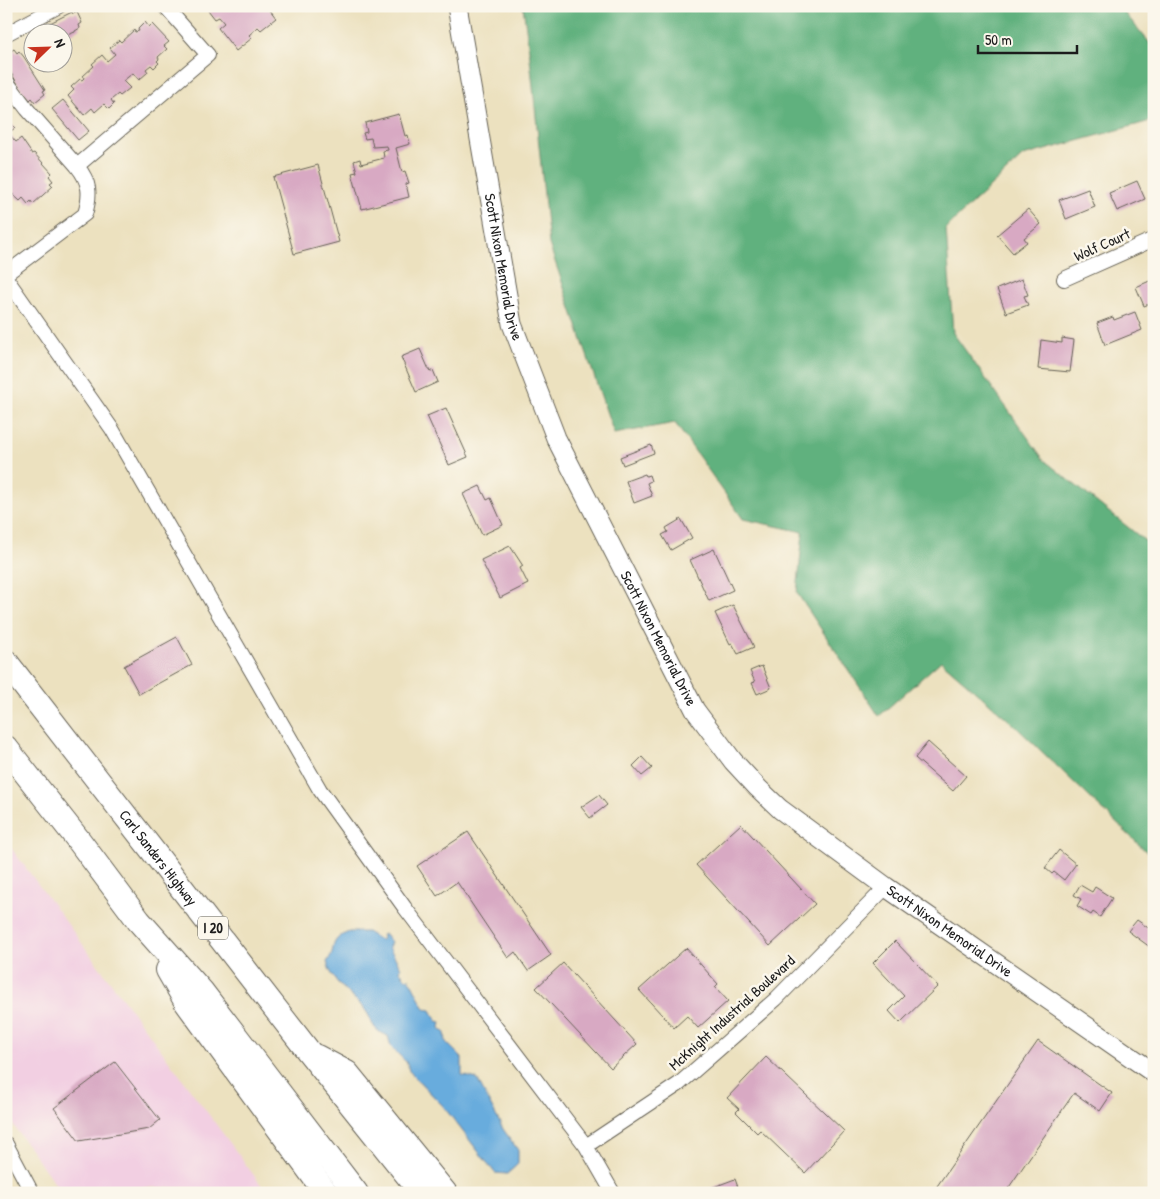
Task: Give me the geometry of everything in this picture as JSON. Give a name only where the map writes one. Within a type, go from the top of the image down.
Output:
[{"type":"highway","name":"Carl Sanders Highway","points":[[6,662],[309,1052],[422,1193]]},
{"type":"highway","points":[[6,748],[139,921],[202,992],[356,1193]]},
{"type":"highway","points":[[139,921],[188,1003],[326,1193]]},
{"type":"highway","points":[[309,1052],[347,1073],[445,1193]]},
{"type":"main road","name":"Scott Nixon Memorial Drive","points":[[458,6],[512,324],[556,438],[695,710],[733,761],[780,809],[886,887],[1154,1073]]},
{"type":"street","points":[[6,34],[59,6]]},
{"type":"street","points":[[77,166],[208,55],[165,6]]},
{"type":"street","points":[[6,80],[27,109],[85,176],[89,190],[85,214],[6,274]]},
{"type":"street","name":"Wolf Court","points":[[1064,279],[1154,239]]},
{"type":"street","points":[[6,278],[112,429],[320,790],[405,908],[586,1146],[612,1193]]},
{"type":"street","name":"McKnight Industrial Boulevard","points":[[586,1146],[679,1084],[776,998],[886,887]]},
{"type":"street","points":[[6,1144],[32,1193]]},
{"type":"shaded area","points":[[6,841],[267,1193],[210,1193],[194,1188],[118,1187],[102,1193],[61,1192],[6,1115]]},
{"type":"green space","points":[[523,6],[1119,6],[1154,48],[1154,120],[1023,156],[946,228],[953,333],[1044,460],[1154,548],[1154,859],[1012,723],[941,661],[879,716],[797,593],[803,532],[743,519],[675,423],[614,434],[549,244]]},
{"type":"water","points":[[349,932],[367,932],[380,940],[383,939],[382,935],[385,934],[391,942],[389,947],[401,968],[400,971],[406,979],[409,978],[425,1009],[431,1010],[437,1021],[441,1022],[440,1028],[445,1033],[446,1042],[462,1058],[462,1075],[477,1079],[503,1129],[518,1150],[518,1164],[507,1174],[495,1173],[443,1106],[409,1071],[407,1063],[391,1047],[388,1036],[376,1029],[366,1011],[334,978],[327,962],[335,941]]},
{"type":"building","points":[[205,6],[267,6],[276,18],[261,30],[258,27],[249,35],[252,38],[236,51],[218,28],[224,23],[219,17],[215,19]]},
{"type":"building","points":[[72,12],[73,14],[77,12],[82,23],[72,33],[72,22],[52,22]]},
{"type":"building","points":[[145,22],[149,27],[152,24],[169,42],[164,46],[167,49],[158,57],[157,61],[159,63],[154,68],[151,65],[146,69],[148,72],[139,80],[133,73],[123,81],[130,88],[111,100],[114,104],[109,109],[104,104],[95,112],[92,108],[84,115],[68,96],[74,90],[71,87],[84,78],[83,76],[94,66],[92,64],[102,55],[107,61],[115,54],[110,48],[119,40],[121,42],[134,30],[135,32],[139,31],[138,29]]},
{"type":"building","points":[[14,49],[17,53],[19,51],[22,55],[22,72],[34,72],[45,90],[43,91],[45,94],[35,102],[32,98],[30,100],[21,89],[6,65],[6,54]]},
{"type":"building","points":[[63,100],[89,131],[78,140],[52,109]]},
{"type":"building","points":[[399,114],[405,136],[408,135],[410,144],[396,148],[402,172],[405,171],[409,183],[406,184],[409,197],[362,209],[352,173],[357,172],[354,161],[360,159],[361,164],[384,158],[383,151],[388,150],[387,146],[373,147],[371,138],[365,139],[363,133],[367,132],[365,123]]},
{"type":"building","points":[[6,118],[15,128],[8,133],[16,142],[21,138],[32,154],[34,153],[52,173],[49,176],[53,181],[50,183],[53,186],[33,204],[31,201],[28,204],[23,198],[20,201],[6,188]]},
{"type":"building","points":[[318,165],[339,242],[294,254],[273,177]]},
{"type":"building","points":[[1137,181],[1145,199],[1117,211],[1109,193]]},
{"type":"building","points":[[1088,189],[1095,207],[1066,219],[1059,200]]},
{"type":"building","points":[[1028,209],[1041,224],[1024,238],[1027,242],[1013,253],[997,235]]},
{"type":"building","points":[[1022,279],[1028,295],[1024,296],[1028,305],[1006,313],[997,289]]},
{"type":"building","points":[[1154,279],[1154,302],[1144,306],[1136,287]]},
{"type":"building","points":[[1135,312],[1142,330],[1105,345],[1097,323],[1113,317],[1114,320]]},
{"type":"building","points":[[1062,338],[1074,340],[1070,372],[1038,369],[1041,340],[1062,343]]},
{"type":"building","points":[[420,349],[430,372],[433,370],[438,382],[416,392],[401,357]]},
{"type":"building","points":[[446,408],[468,457],[449,465],[427,416]]},
{"type":"building","points":[[651,445],[654,453],[623,465],[620,457]]},
{"type":"building","points":[[645,474],[646,476],[649,475],[651,481],[647,483],[652,496],[634,503],[626,481]]},
{"type":"building","points":[[480,486],[487,500],[491,498],[503,525],[482,535],[463,494]]},
{"type":"building","points":[[681,519],[692,538],[671,550],[662,535],[668,532],[666,528]]},
{"type":"building","points":[[510,546],[523,566],[520,568],[528,584],[500,598],[481,560]]},
{"type":"building","points":[[714,549],[733,590],[709,601],[690,560]]},
{"type":"building","points":[[733,605],[754,647],[738,654],[732,643],[730,644],[715,613]]},
{"type":"building","points":[[177,637],[192,665],[139,694],[124,666]]},
{"type":"building","points":[[762,666],[771,688],[757,694],[752,683],[755,682],[750,671]]},
{"type":"building","points":[[928,742],[966,776],[953,791],[915,758]]},
{"type":"building","points":[[642,757],[652,768],[642,776],[633,766]]},
{"type":"building","points":[[599,795],[607,805],[590,818],[581,807]]},
{"type":"building","points":[[741,824],[815,904],[770,946],[696,865]]},
{"type":"building","points":[[468,832],[551,955],[528,971],[515,952],[508,958],[457,882],[437,896],[417,866]]},
{"type":"building","points":[[1059,850],[1076,864],[1064,880],[1045,868]]},
{"type":"building","points":[[1080,885],[1092,892],[1095,887],[1112,898],[1100,917],[1093,912],[1091,915],[1077,906],[1081,899],[1074,895]]},
{"type":"building","points":[[1137,920],[1154,932],[1154,950],[1128,931]]},
{"type":"building","points":[[895,941],[938,986],[900,1023],[889,1011],[904,996],[873,963]]},
{"type":"building","points":[[686,948],[718,984],[715,987],[728,1001],[698,1028],[687,1016],[674,1028],[639,990]]},
{"type":"building","points":[[563,963],[637,1044],[611,1068],[536,988]]},
{"type":"building","points":[[1038,1041],[1112,1093],[1100,1111],[1074,1093],[1005,1193],[940,1193],[935,1189]]},
{"type":"building","points":[[766,1057],[844,1131],[805,1173],[760,1130],[757,1133],[736,1112],[739,1109],[727,1098]]},
{"type":"building","points":[[115,1062],[160,1120],[149,1129],[79,1141],[54,1108]]},
{"type":"building","points":[[735,1179],[740,1193],[709,1193],[712,1191],[711,1188]]}]
